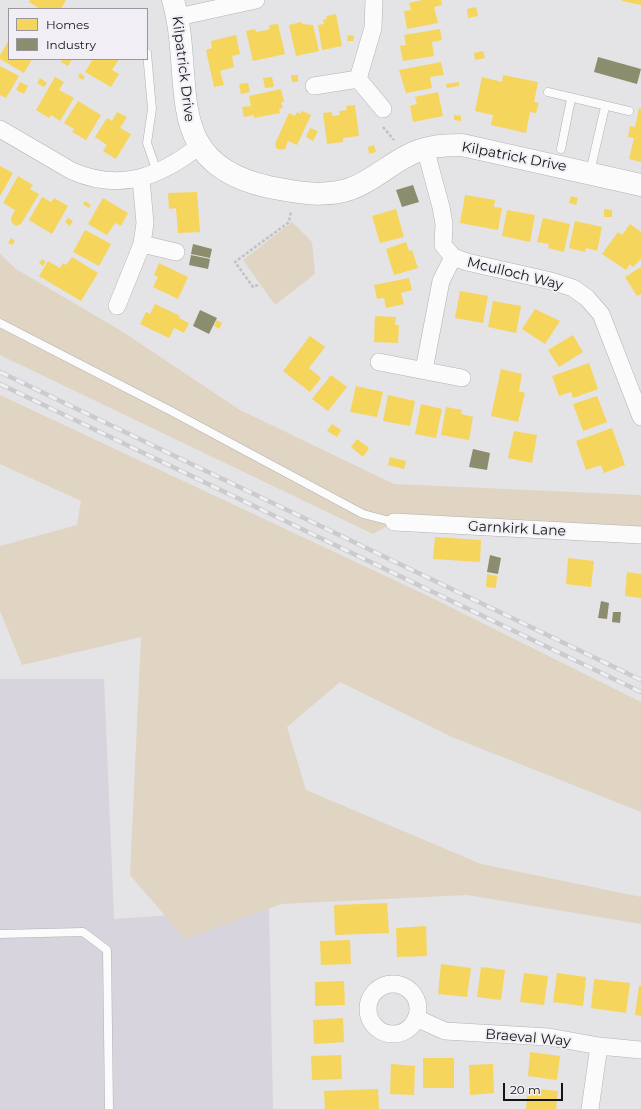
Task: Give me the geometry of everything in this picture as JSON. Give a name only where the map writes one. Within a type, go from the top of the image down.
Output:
[{"type":"street","points":[[175,8],[256,0]]},
{"type":"street","points":[[358,79],[373,28],[374,0]]},
{"type":"street","name":"Kilpatrick Drive","points":[[175,8],[190,128],[199,146],[231,175],[262,185],[294,192],[325,194],[350,189],[371,179],[416,152],[440,145],[462,145],[641,185]]},
{"type":"street","points":[[314,86],[358,79]]},
{"type":"street","points":[[358,79],[383,109]]},
{"type":"street","points":[[0,129],[59,164],[85,177],[103,180],[141,179],[184,157],[199,146]]},
{"type":"street","points":[[416,152],[441,207],[444,224],[443,245],[453,257],[441,281],[424,370]]},
{"type":"street","points":[[117,306],[142,244],[145,223],[141,179]]},
{"type":"street","points":[[142,244],[176,252]]},
{"type":"street","name":"Mculloch Way","points":[[453,257],[467,262],[551,281],[573,288],[587,298],[601,314],[641,417]]},
{"type":"street","points":[[379,362],[462,378]]},
{"type":"street","name":"Garnkirk Lane","points":[[394,522],[641,535]]},
{"type":"street","name":"Braeval Way","points":[[416,1018],[445,1031],[549,1038],[599,1046],[641,1050]]},
{"type":"street","points":[[590,1109],[599,1046]]},
{"type":"lane","points":[[148,60],[152,109],[147,143],[157,172]]},
{"type":"lane","points":[[548,92],[605,107],[629,111]]},
{"type":"lane","points":[[561,149],[571,99]]},
{"type":"lane","points":[[590,173],[605,107]]},
{"type":"lane","points":[[0,323],[171,411],[363,514],[394,522]]},
{"type":"lane","points":[[0,934],[83,932],[107,950],[109,1109]]},
{"type":"path","points":[[383,109],[382,125],[416,152]]},
{"type":"path","points":[[258,285],[253,287],[236,262],[289,222],[294,192]]},
{"type":"shaded area","points":[[292,222],[312,242],[315,274],[275,305],[243,260]]},
{"type":"shaded area","points":[[0,254],[16,269],[123,332],[240,410],[394,484],[641,495],[641,530],[391,524],[373,534],[0,355]]},
{"type":"shaded area","points":[[0,395],[426,595],[641,702],[641,812],[452,737],[340,682],[287,727],[306,790],[481,864],[641,897],[641,924],[467,895],[281,904],[185,939],[130,875],[141,637],[22,665],[0,611],[0,546],[77,525],[81,501],[0,464]]},
{"type":"shaded area","points":[[0,679],[104,679],[114,919],[269,908],[273,1109],[0,1109]]},
{"type":"building: Homes","points":[[30,0],[66,0],[62,8],[38,8],[29,2]]},
{"type":"building: Homes","points":[[422,0],[441,0],[442,5],[434,7],[438,23],[407,29],[404,11],[411,10],[409,3]]},
{"type":"building: Homes","points":[[641,0],[641,5],[622,1]]},
{"type":"building: Homes","points":[[476,7],[478,16],[468,18],[467,9]]},
{"type":"building: Homes","points":[[336,14],[342,46],[322,50],[318,25],[324,24],[323,20],[327,19],[326,16]]},
{"type":"building: Homes","points":[[301,22],[302,24],[313,25],[319,51],[296,56],[289,25]]},
{"type":"building: Homes","points":[[278,24],[285,54],[253,61],[246,31],[255,29],[256,32],[262,31],[270,29],[269,25]]},
{"type":"building: Homes","points":[[440,29],[442,40],[432,42],[434,56],[403,61],[400,46],[406,45],[404,35]]},
{"type":"building: Homes","points":[[236,35],[240,54],[232,56],[234,67],[220,71],[224,85],[214,87],[206,50],[212,48],[211,41]]},
{"type":"building: Homes","points":[[348,35],[354,36],[353,41],[347,41]]},
{"type":"building: Homes","points":[[8,42],[8,60],[31,60],[24,73],[0,59],[0,55]]},
{"type":"building: Homes","points":[[483,51],[485,58],[475,60],[474,53]]},
{"type":"building: Homes","points":[[62,60],[71,60],[68,66],[61,62]]},
{"type":"building: Homes","points":[[92,60],[118,60],[112,70],[119,74],[111,87],[85,72]]},
{"type":"building: Homes","points":[[441,62],[444,75],[430,77],[432,88],[406,93],[399,70]]},
{"type":"building: Homes","points":[[0,66],[19,76],[6,98],[0,95]]},
{"type":"building: Homes","points":[[80,73],[85,77],[83,80],[78,77]]},
{"type":"building: Homes","points":[[291,75],[298,75],[298,82],[292,82]]},
{"type":"building: Homes","points":[[503,75],[538,82],[534,102],[539,103],[536,113],[530,112],[526,133],[491,125],[493,115],[475,111],[482,77],[502,82]]},
{"type":"building: Homes","points":[[55,77],[64,82],[59,90],[74,98],[60,121],[51,115],[49,118],[36,110]]},
{"type":"building: Homes","points":[[272,77],[274,87],[265,88],[263,78]]},
{"type":"building: Homes","points":[[40,78],[47,83],[44,87],[37,83]]},
{"type":"building: Homes","points":[[20,82],[28,86],[24,94],[16,90]]},
{"type":"building: Homes","points":[[459,82],[459,86],[447,88],[446,84]]},
{"type":"building: Homes","points":[[248,83],[250,92],[241,94],[239,84]]},
{"type":"building: Homes","points":[[281,89],[284,102],[281,102],[283,108],[279,109],[280,113],[254,118],[254,115],[244,117],[242,107],[251,106],[249,96]]},
{"type":"building: Homes","points":[[438,92],[443,116],[413,122],[410,106],[417,104],[415,97]]},
{"type":"building: Homes","points":[[78,101],[101,115],[86,140],[72,132],[74,129],[64,123]]},
{"type":"building: Homes","points":[[355,105],[359,136],[343,138],[343,142],[327,144],[323,113],[332,112],[332,116],[340,115],[339,111],[347,110],[346,106]]},
{"type":"building: Homes","points":[[639,108],[641,109],[641,162],[629,159],[634,138],[628,137],[630,126],[635,127]]},
{"type":"building: Homes","points":[[302,111],[311,115],[297,145],[288,141],[285,149],[281,150],[276,148],[275,144],[289,113],[295,116],[297,112],[300,114]]},
{"type":"building: Homes","points":[[117,112],[127,117],[120,128],[131,134],[116,159],[103,151],[107,145],[95,137],[107,118],[112,121]]},
{"type":"building: Homes","points":[[454,115],[461,116],[461,121],[454,120]]},
{"type":"building: Homes","points":[[310,128],[318,131],[313,141],[306,137]]},
{"type":"building: Homes","points":[[374,145],[376,152],[369,154],[368,147]]},
{"type":"building: Homes","points":[[0,166],[13,173],[0,196]]},
{"type":"building: Homes","points":[[18,176],[33,185],[30,189],[39,194],[21,224],[16,226],[12,223],[11,218],[15,210],[3,203]]},
{"type":"building: Homes","points":[[197,192],[200,232],[178,233],[176,208],[169,209],[168,193]]},
{"type":"building: Homes","points":[[465,195],[495,200],[494,207],[502,208],[498,230],[460,223]]},
{"type":"building: Homes","points":[[571,196],[578,198],[576,205],[569,203]]},
{"type":"building: Homes","points":[[42,197],[51,202],[54,198],[68,206],[52,234],[29,220]]},
{"type":"building: Homes","points":[[103,198],[128,213],[121,226],[115,223],[107,235],[88,224]]},
{"type":"building: Homes","points":[[85,201],[91,205],[89,208],[83,204]]},
{"type":"building: Homes","points":[[396,209],[404,237],[380,243],[372,216]]},
{"type":"building: Homes","points":[[604,209],[612,210],[612,217],[604,217]]},
{"type":"building: Homes","points":[[507,210],[535,215],[530,242],[502,236]]},
{"type":"building: Homes","points":[[68,218],[73,221],[70,226],[65,222]]},
{"type":"building: Homes","points":[[543,218],[570,224],[564,252],[548,248],[549,244],[537,242]]},
{"type":"building: Homes","points":[[575,221],[602,227],[597,251],[586,248],[585,252],[569,248]]},
{"type":"building: Homes","points":[[630,224],[641,232],[641,259],[633,267],[630,264],[626,270],[602,254],[618,232],[622,235]]},
{"type":"building: Homes","points":[[85,230],[111,244],[99,266],[73,252]]},
{"type":"building: Homes","points":[[11,238],[15,241],[12,245],[8,243]]},
{"type":"building: Homes","points":[[406,242],[409,251],[412,250],[418,268],[394,275],[386,249]]},
{"type":"building: Homes","points":[[72,257],[98,273],[81,301],[39,276],[48,261],[60,268],[63,263],[66,265]]},
{"type":"building: Homes","points":[[42,259],[46,262],[43,266],[39,263]]},
{"type":"building: Homes","points":[[159,263],[188,277],[178,299],[153,287],[158,277],[154,275]]},
{"type":"building: Homes","points":[[641,267],[641,294],[637,296],[625,277]]},
{"type":"building: Homes","points":[[409,278],[412,290],[401,293],[404,304],[386,308],[384,298],[377,299],[374,285]]},
{"type":"building: Homes","points":[[460,291],[488,296],[483,323],[455,318]]},
{"type":"building: Homes","points":[[493,301],[521,306],[516,333],[488,327]]},
{"type":"building: Homes","points":[[155,304],[180,316],[179,318],[189,323],[184,333],[174,328],[169,338],[140,324],[146,312],[150,314]]},
{"type":"building: Homes","points":[[535,309],[560,321],[545,344],[522,329]]},
{"type":"building: Homes","points":[[375,316],[396,317],[395,325],[399,325],[398,343],[374,342]]},
{"type":"building: Homes","points":[[217,320],[222,323],[219,329],[214,326]]},
{"type":"building: Homes","points":[[573,335],[583,352],[559,367],[548,350]]},
{"type":"building: Homes","points":[[310,336],[325,347],[309,368],[321,378],[310,392],[283,371]]},
{"type":"building: Homes","points":[[589,363],[598,389],[573,398],[571,392],[559,396],[552,376]]},
{"type":"building: Homes","points":[[501,369],[522,374],[519,391],[525,393],[518,422],[491,416]]},
{"type":"building: Homes","points":[[331,375],[347,387],[328,411],[312,399]]},
{"type":"building: Homes","points":[[356,386],[383,392],[377,417],[350,412]]},
{"type":"building: Homes","points":[[388,395],[415,401],[410,426],[383,421]]},
{"type":"building: Homes","points":[[597,396],[607,422],[583,431],[573,404]]},
{"type":"building: Homes","points":[[421,404],[442,409],[436,438],[415,434]]},
{"type":"building: Homes","points":[[446,407],[462,410],[461,414],[473,417],[469,440],[441,435]]},
{"type":"building: Homes","points":[[332,424],[341,430],[337,437],[327,431]]},
{"type":"building: Homes","points":[[612,428],[625,465],[604,473],[601,465],[586,470],[576,441]]},
{"type":"building: Homes","points":[[514,431],[537,435],[532,463],[508,458]]},
{"type":"building: Homes","points":[[357,439],[369,448],[363,457],[351,447]]},
{"type":"building: Homes","points":[[390,457],[406,461],[404,469],[388,465]]},
{"type":"building: Homes","points":[[435,537],[481,540],[480,562],[433,559]]},
{"type":"building: Homes","points":[[568,558],[594,561],[591,587],[566,584]]},
{"type":"building: Homes","points":[[627,572],[641,574],[641,598],[625,596]]},
{"type":"building: Homes","points":[[487,574],[497,576],[496,588],[486,587]]},
{"type":"building: Homes","points":[[387,903],[389,933],[335,935],[334,905]]},
{"type":"building: Homes","points":[[426,926],[427,956],[397,957],[396,928]]},
{"type":"building: Homes","points":[[350,940],[351,964],[321,965],[320,941]]},
{"type":"building: Homes","points":[[441,964],[471,968],[467,997],[438,994]]},
{"type":"building: Homes","points":[[481,967],[505,970],[501,1000],[477,997]]},
{"type":"building: Homes","points":[[524,973],[548,976],[544,1005],[520,1002]]},
{"type":"building: Homes","points":[[557,973],[586,977],[583,1006],[553,1002]]},
{"type":"building: Homes","points":[[594,979],[630,983],[626,1013],[591,1008]]},
{"type":"building: Homes","points":[[344,981],[345,1005],[315,1006],[315,982]]},
{"type":"building: Homes","points":[[639,986],[641,986],[641,1016],[635,1015]]},
{"type":"building: Homes","points":[[343,1018],[344,1042],[314,1044],[313,1020]]},
{"type":"building: Homes","points":[[530,1052],[560,1056],[557,1080],[528,1076]]},
{"type":"building: Homes","points":[[341,1055],[342,1079],[312,1080],[311,1056]]},
{"type":"building: Homes","points":[[423,1058],[454,1058],[454,1088],[423,1088]]},
{"type":"building: Homes","points":[[391,1064],[415,1066],[414,1095],[390,1094]]},
{"type":"building: Homes","points":[[493,1064],[494,1093],[470,1095],[469,1065]]},
{"type":"building: Homes","points":[[528,1088],[558,1091],[556,1109],[526,1109]]},
{"type":"building: Homes","points":[[378,1089],[379,1109],[325,1109],[324,1091]]},
{"type":"building: Industry","points":[[598,57],[641,69],[637,84],[594,72]]},
{"type":"building: Industry","points":[[413,185],[419,202],[402,207],[396,190]]},
{"type":"building: Industry","points":[[193,244],[212,249],[210,258],[191,254]]},
{"type":"building: Industry","points":[[191,255],[210,259],[208,269],[189,265]]},
{"type":"building: Industry","points":[[200,310],[217,318],[209,334],[193,326]]},
{"type":"building: Industry","points":[[473,449],[490,453],[487,470],[469,467]]},
{"type":"building: Industry","points":[[490,555],[501,558],[498,574],[487,572]]},
{"type":"building: Industry","points":[[601,601],[609,603],[607,619],[598,618]]},
{"type":"building: Industry","points":[[613,612],[621,612],[620,623],[612,622]]},
{"type":"railway","points":[[0,372],[641,680]]},
{"type":"railway","points":[[0,384],[641,692]]}]
